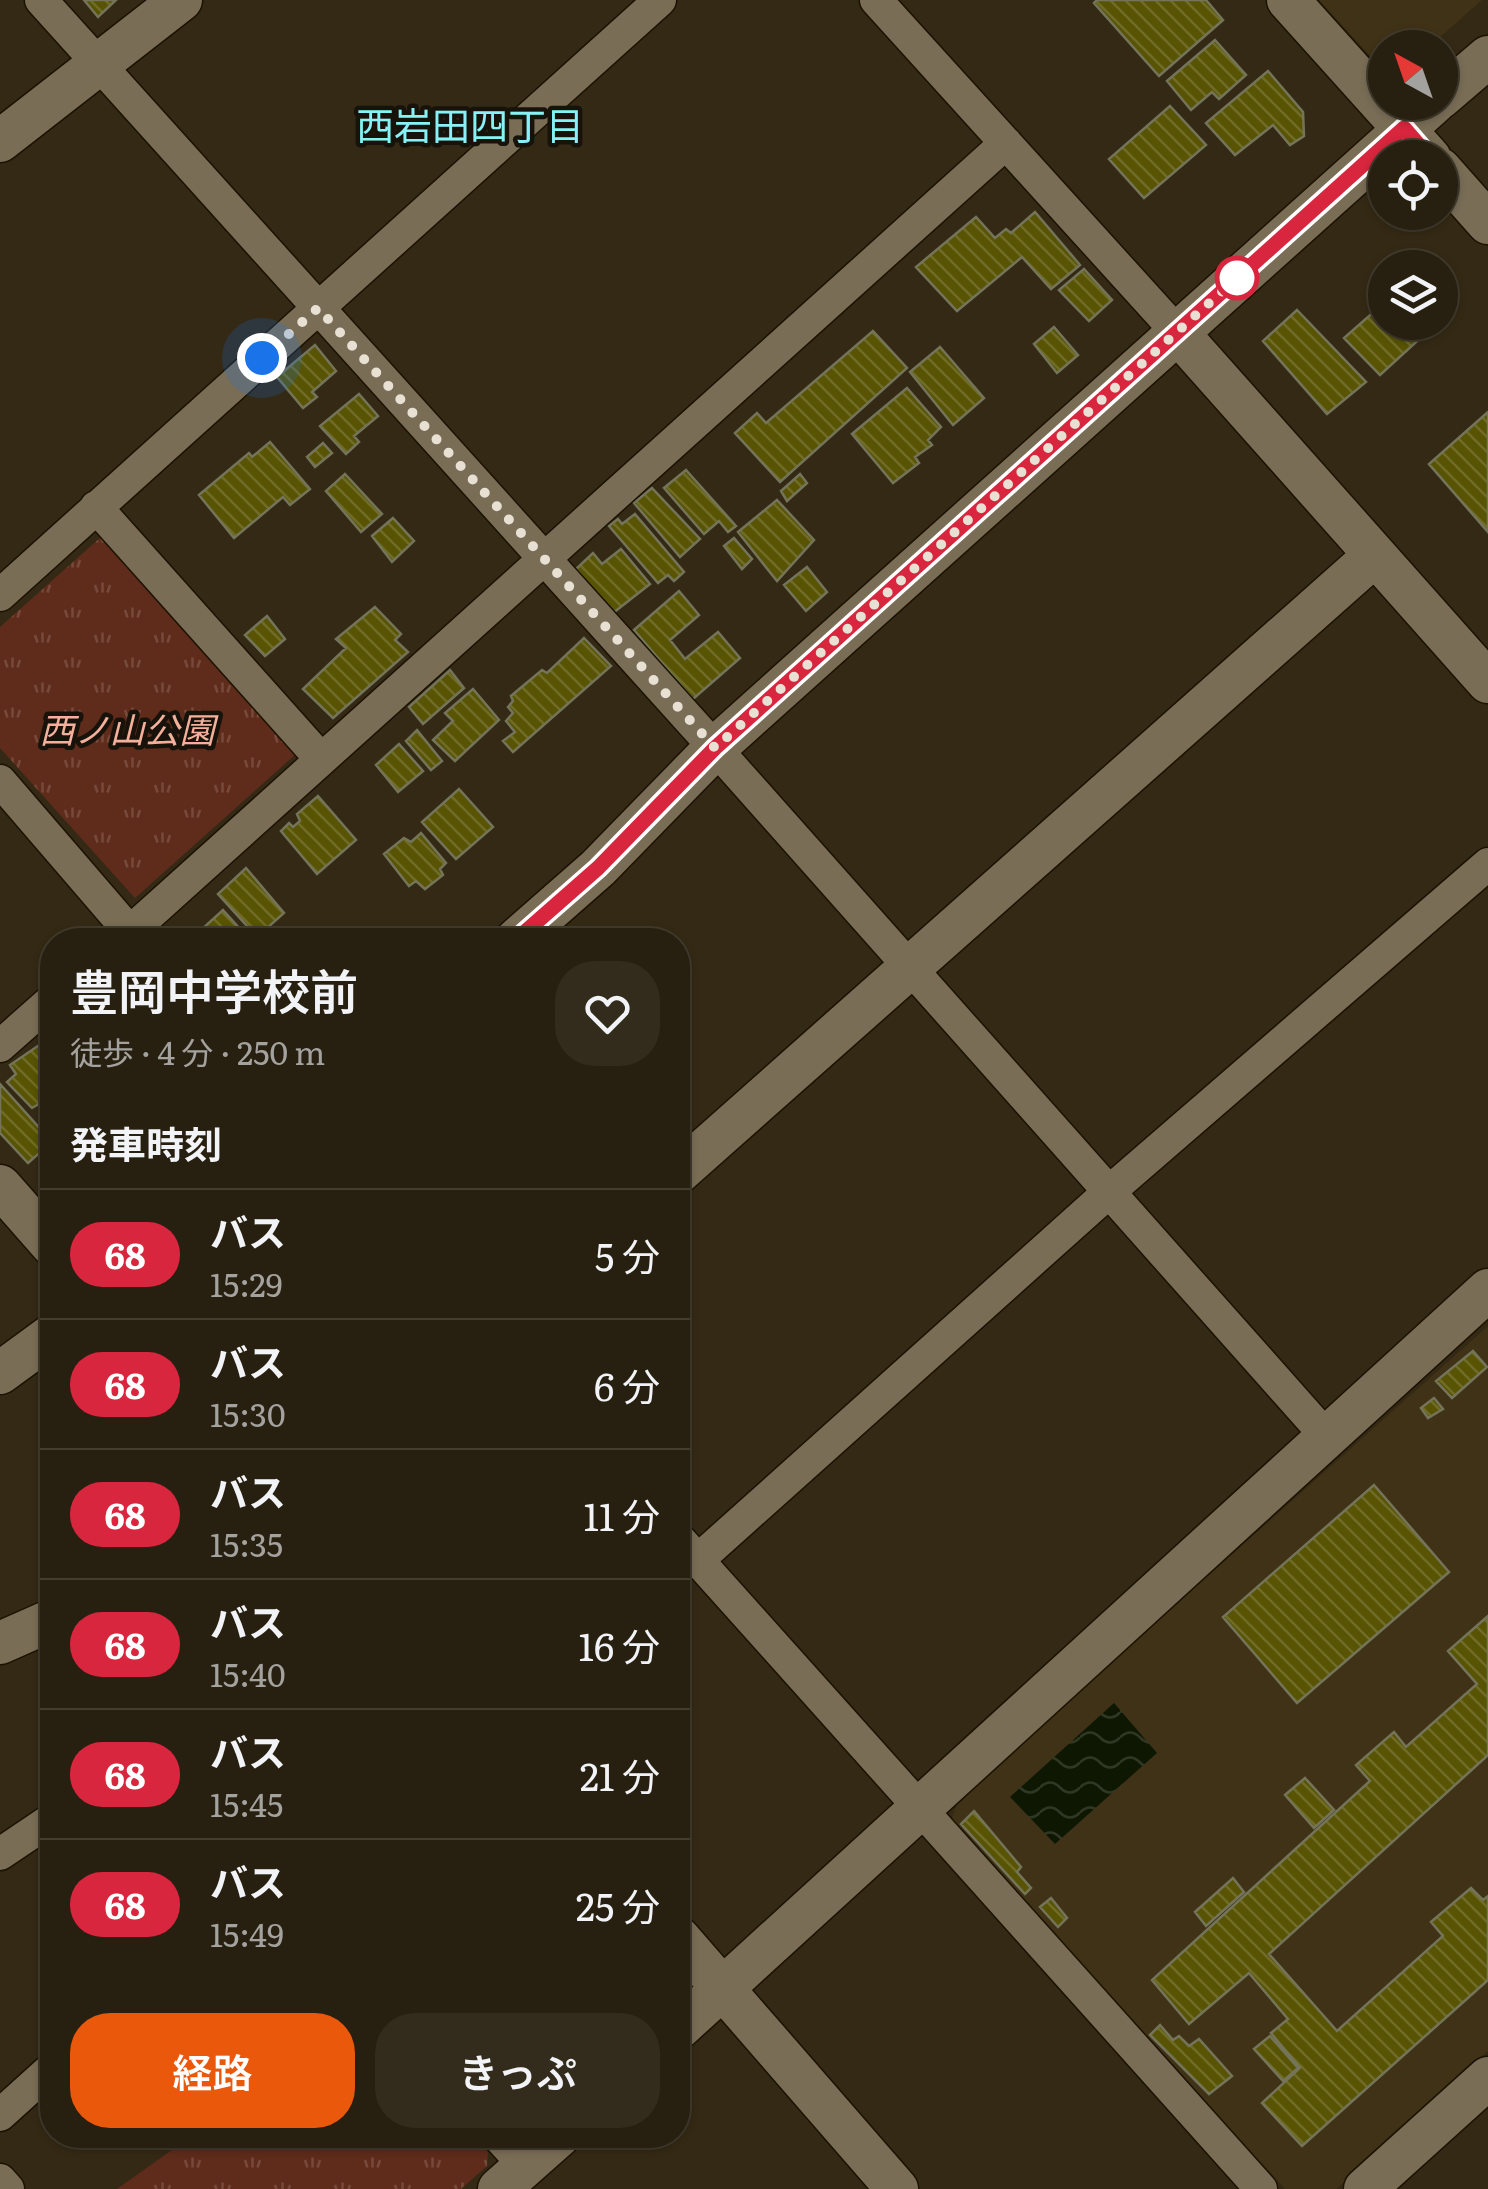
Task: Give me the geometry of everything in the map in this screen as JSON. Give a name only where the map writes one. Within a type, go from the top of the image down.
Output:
[{"type":"street","points":[[40,0],[715,748],[1326,1436]]},
{"type":"street","points":[[0,141],[181,0]]},
{"type":"street","points":[[0,595],[660,0]]},
{"type":"street","points":[[876,0],[1488,682]]},
{"type":"street","points":[[1288,0],[1427,122]]},
{"type":"street","points":[[530,928],[598,868],[715,748],[1177,332],[1427,122],[1488,57]]},
{"type":"street","points":[[135,928],[1006,143]]},
{"type":"street","points":[[1458,189],[1488,223]]},
{"type":"street","points":[[96,507],[320,758]]},
{"type":"street","points":[[690,1163],[1374,556]]},
{"type":"street","points":[[0,781],[119,928]]},
{"type":"street","points":[[690,1547],[1488,864]]},
{"type":"street","points":[[0,1046],[40,1011]]},
{"type":"street","points":[[0,1186],[40,1231]]},
{"type":"street","points":[[690,2018],[917,1806],[1488,1290]]},
{"type":"street","points":[[0,1373],[40,1344]]},
{"type":"street","points":[[690,1551],[1261,2189]]},
{"type":"street","points":[[0,1643],[40,1629]]},
{"type":"street","points":[[0,1854],[40,1827]]},
{"type":"street","points":[[690,1950],[898,2189]]},
{"type":"street","points":[[1365,2189],[1488,2078]]},
{"type":"street","points":[[0,2114],[40,2079]]},
{"type":"street","points":[[502,2148],[512,2178],[545,2148]]},
{"type":"street","points":[[0,2180],[8,2189]]},
{"type":"shaded area","points":[[1319,0],[1482,0],[1448,30],[1368,30],[1368,53]]},
{"type":"shaded area","points":[[1488,1326],[1488,2051],[1336,2189],[1285,2189],[950,1823],[960,1797]]},
{"type":"green space","name":"西ノ山公園","points":[[101,537],[296,754],[135,898],[0,748],[0,627]]},
{"type":"green space","points":[[175,2148],[484,2148],[488,2152],[487,2166],[461,2189],[117,2189]]},
{"type":"water","points":[[1114,1703],[1157,1753],[1055,1844],[1010,1797]]},
{"type":"building","points":[[84,0],[116,0],[98,17]]},
{"type":"building","points":[[1206,0],[1223,20],[1159,76],[1094,3]]},
{"type":"building","points":[[1215,40],[1246,75],[1219,99],[1212,92],[1191,110],[1167,81]]},
{"type":"building","points":[[1268,71],[1303,112],[1304,136],[1290,145],[1273,125],[1235,155],[1206,123]]},
{"type":"building","points":[[1170,106],[1206,145],[1144,198],[1109,159]]},
{"type":"building","points":[[1035,212],[1080,265],[1051,289],[1022,257],[957,311],[916,267],[976,217],[995,238],[1006,229],[1011,233]]},
{"type":"building","points":[[1084,269],[1112,300],[1089,321],[1059,290]]},
{"type":"building","points":[[1297,310],[1366,382],[1327,414],[1263,341]]},
{"type":"building","points":[[1368,317],[1368,340],[1418,340],[1380,375],[1344,338]]},
{"type":"building","points":[[1054,327],[1078,355],[1057,373],[1034,344]]},
{"type":"building","points":[[873,331],[907,368],[780,482],[735,433],[757,413],[766,423]]},
{"type":"building","points":[[315,345],[336,371],[312,392],[317,397],[303,408],[277,377]]},
{"type":"building","points":[[940,347],[984,398],[953,425],[910,372]]},
{"type":"building","points":[[907,388],[941,427],[928,440],[932,445],[915,457],[919,463],[893,483],[852,434]]},
{"type":"building","points":[[359,394],[378,416],[354,436],[359,442],[346,454],[320,426]]},
{"type":"building","points":[[1488,412],[1488,532],[1429,464]]},
{"type":"building","points":[[270,442],[310,489],[290,505],[283,497],[234,538],[199,495],[249,453],[252,457]]},
{"type":"building","points":[[323,443],[332,453],[315,467],[307,457]]},
{"type":"building","points":[[686,470],[736,526],[728,532],[719,521],[704,534],[664,488]]},
{"type":"building","points":[[345,474],[382,514],[361,532],[326,491]]},
{"type":"building","points":[[800,474],[807,483],[787,501],[781,491]]},
{"type":"building","points":[[652,488],[700,539],[680,557],[634,503]]},
{"type":"building","points":[[777,500],[814,540],[777,581],[738,532]]},
{"type":"building","points":[[635,514],[684,572],[674,581],[668,575],[658,583],[609,526],[618,519],[622,524]]},
{"type":"building","points":[[393,518],[414,541],[392,562],[372,536]]},
{"type":"building","points":[[734,538],[752,559],[742,569],[724,546]]},
{"type":"building","points":[[621,549],[650,584],[613,613],[576,569],[593,553],[602,564]]},
{"type":"building","points":[[807,567],[827,592],[806,611],[784,585]]},
{"type":"building","points":[[679,591],[699,615],[670,640],[685,659],[718,632],[740,658],[693,699],[634,630]]},
{"type":"building","points":[[375,607],[401,634],[395,640],[408,652],[333,718],[303,689],[346,648],[336,639]]},
{"type":"building","points":[[267,616],[285,639],[265,656],[245,635]]},
{"type":"building","points":[[584,638],[611,666],[513,752],[503,741],[515,732],[506,721],[513,713],[508,707],[513,701],[511,696],[542,670],[547,673]]},
{"type":"building","points":[[450,670],[464,688],[423,724],[409,707]]},
{"type":"building","points":[[473,689],[499,720],[455,761],[433,740],[453,721],[445,713]]},
{"type":"building","points":[[417,730],[442,761],[431,770],[406,741]]},
{"type":"building","points":[[399,744],[423,771],[398,792],[376,765]]},
{"type":"building","points":[[459,789],[493,827],[456,859],[422,822]]},
{"type":"building","points":[[318,796],[356,840],[317,874],[281,831],[289,823],[293,827],[300,821],[297,814]]},
{"type":"building","points":[[421,833],[446,863],[440,869],[443,875],[425,889],[416,881],[409,886],[384,854],[404,838],[411,842]]},
{"type":"building","points":[[246,868],[284,913],[267,928],[249,928],[218,894]]},
{"type":"building","points":[[223,910],[239,928],[203,928]]},
{"type":"building","points":[[40,1045],[40,1103],[32,1108],[7,1082],[16,1074],[10,1065]]},
{"type":"building","points":[[0,1084],[40,1129],[40,1152],[28,1163],[0,1133]]},
{"type":"building","points":[[1473,1351],[1487,1367],[1452,1398],[1436,1381]]},
{"type":"building","points":[[1434,1398],[1443,1409],[1428,1418],[1421,1408]]},
{"type":"building","points":[[1374,1485],[1449,1572],[1297,1703],[1223,1617]]},
{"type":"building","points":[[1488,1616],[1488,1755],[1269,1954],[1337,2031],[1443,1936],[1431,1922],[1471,1888],[1483,1900],[1488,1896],[1488,1980],[1302,2146],[1262,2103],[1300,2068],[1271,2033],[1288,2019],[1249,1973],[1189,2024],[1152,1980],[1370,1781],[1356,1765],[1394,1732],[1406,1747],[1477,1684],[1448,1651]]},
{"type":"building","points":[[1305,1778],[1334,1810],[1314,1828],[1285,1795]]},
{"type":"building","points":[[974,1811],[1021,1867],[1017,1872],[1031,1888],[1025,1894],[961,1824]]},
{"type":"building","points":[[1233,1878],[1244,1892],[1206,1926],[1195,1912]]},
{"type":"building","points":[[1051,1898],[1067,1918],[1058,1927],[1040,1907]]},
{"type":"building","points":[[1160,2025],[1173,2040],[1179,2036],[1189,2046],[1199,2039],[1232,2076],[1209,2094],[1150,2035]]},
{"type":"building","points":[[1270,2036],[1298,2068],[1283,2081],[1254,2049]]},
{"type":"bus line","name":"68","points":[[1391,140],[1404,128],[1414,140]]},
{"type":"bus line","name":"68","points":[[530,928],[598,868],[715,748],[1368,160]]},
{"type":"district","name":"西岩田四丁目","points":[[470,123]]},
{"type":"route","points":[[262,358],[318,308],[715,748],[1237,278]]}]
